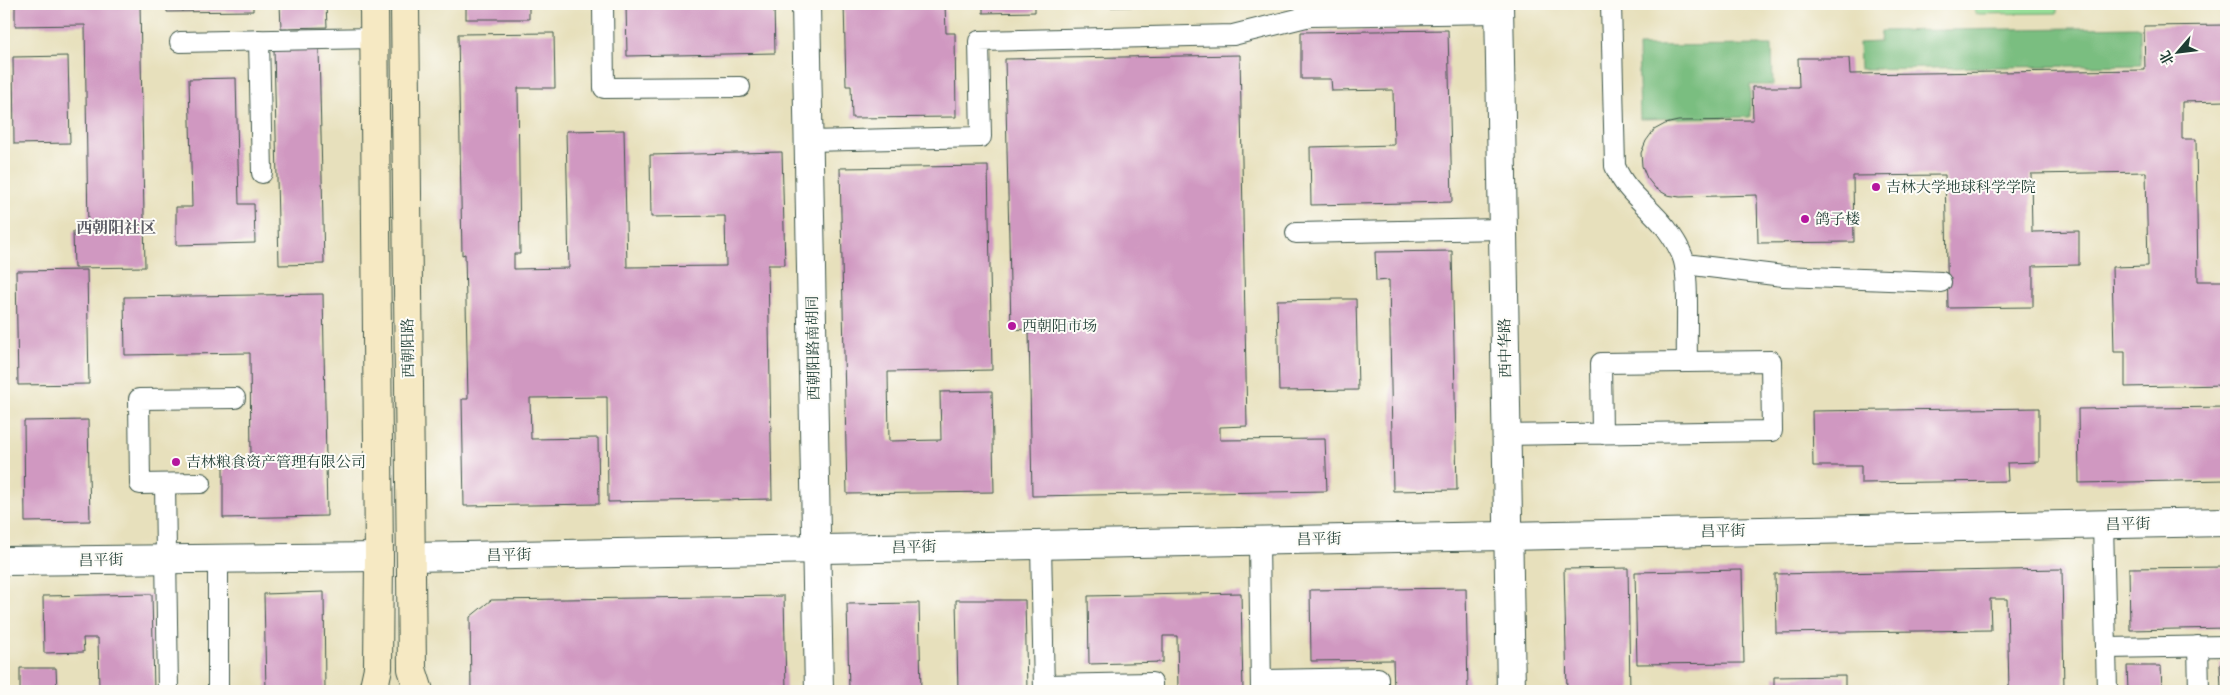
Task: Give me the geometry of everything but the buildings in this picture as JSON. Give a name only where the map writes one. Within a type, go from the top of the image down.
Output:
[{"type":"main road","name":"西朝阳路","points":[[374,4],[379,557],[377,683]]},
{"type":"main road","name":"西朝阳路","points":[[404,4],[414,684]]},
{"type":"street","name":"西朝阳路南胡同","points":[[806,4],[819,691]]},
{"type":"street","name":"西中华路","points":[[1499,8],[1511,691]]},
{"type":"street","name":"昌平街","points":[[411,557],[2226,522]]},
{"type":"street","name":"昌平街","points":[[4,561],[379,557]]},
{"type":"lane","points":[[603,4],[604,88],[740,88]]},
{"type":"lane","points":[[1611,4],[1616,166],[1620,179],[1651,210],[1678,246],[1685,264],[1687,362]]},
{"type":"lane","points":[[809,142],[981,137],[979,41],[1233,35],[1310,16],[1499,8]]},
{"type":"lane","points":[[180,42],[374,38]]},
{"type":"lane","points":[[259,40],[262,172]]},
{"type":"lane","points":[[1296,233],[1503,229]]},
{"type":"lane","points":[[1685,264],[1783,276],[1941,282]]},
{"type":"lane","points":[[1506,435],[1602,434],[1772,431],[1771,361],[1601,363],[1602,434]]},
{"type":"lane","points":[[201,483],[140,484],[138,399],[235,398]]},
{"type":"lane","points":[[165,484],[168,691]]},
{"type":"lane","points":[[2103,524],[2107,691]]},
{"type":"lane","points":[[1259,541],[1261,686],[1378,678],[1378,691]]},
{"type":"lane","points":[[1041,545],[1044,688],[1152,683],[1152,691]]},
{"type":"lane","points":[[218,559],[218,691]]},
{"type":"lane","points":[[2198,646],[2199,691]]},
{"type":"lane","points":[[2106,648],[2226,646]]},
{"type":"green space","points":[[1975,4],[2057,4],[2057,13],[1975,14]]},
{"type":"green space","points":[[2140,27],[2141,65],[1860,69],[1859,43],[1880,42],[1881,31]]},
{"type":"green space","points":[[1772,45],[1773,85],[1750,85],[1750,117],[1640,119],[1638,46]]},
{"type":"place","name":"吉林大学地球科学学院","points":[[1876,187]]},
{"type":"place","name":"鸽子楼","points":[[1805,219]]},
{"type":"place","name":"西朝阳市场","points":[[1012,326]]},
{"type":"place","name":"吉林粮食资产管理有限公司","points":[[176,462]]},
{"type":"district","name":"西朝阳社区","points":[[116,227]]}]
